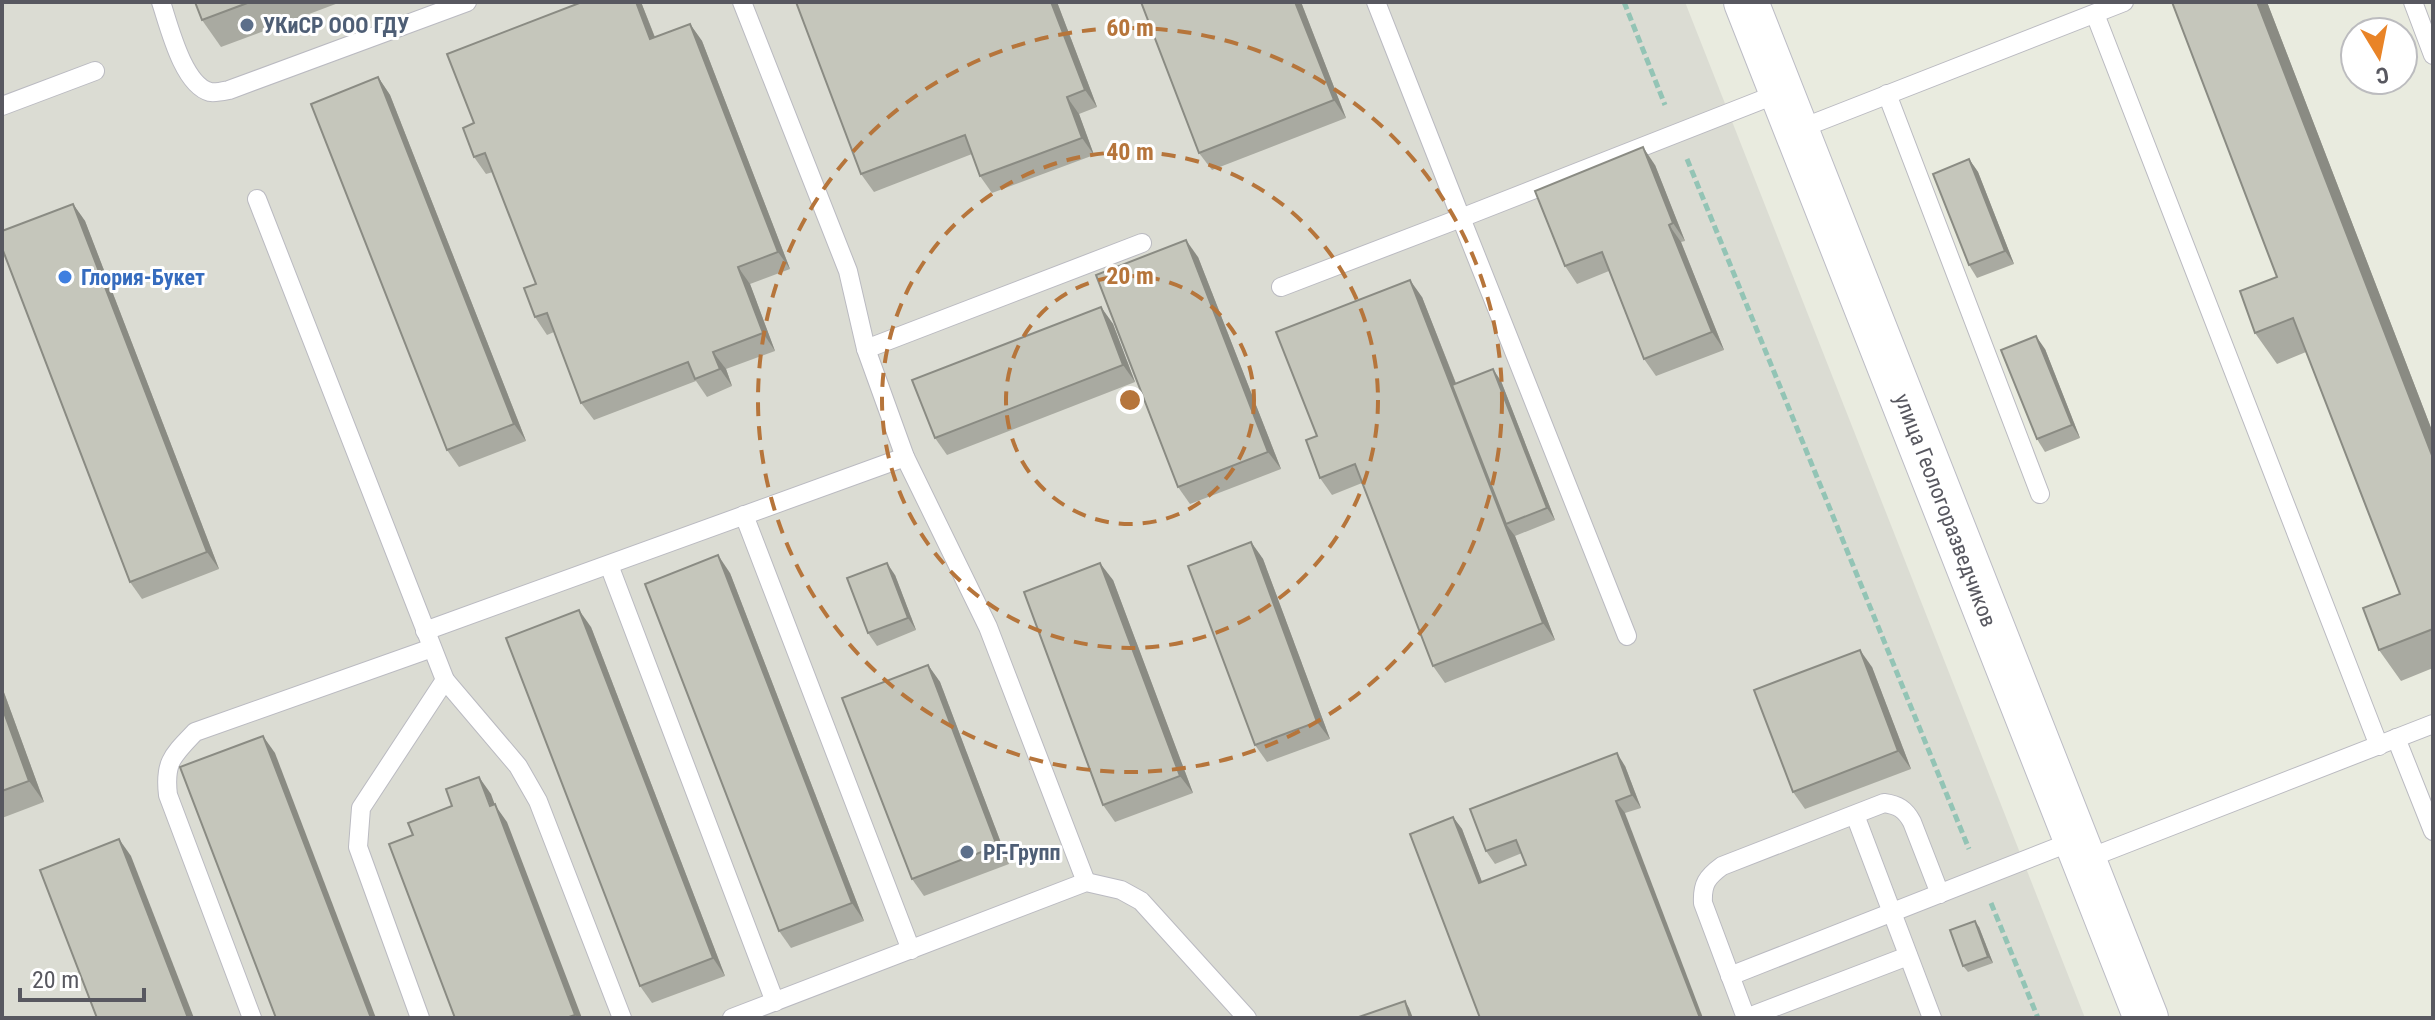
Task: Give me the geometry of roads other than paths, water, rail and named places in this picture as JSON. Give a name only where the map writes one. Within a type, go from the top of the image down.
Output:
[{"type":"main road","name":"улица Геологоразведчиков","points":[[1746,2],[2146,1018]]},
{"type":"lane","points":[[161,2],[187,72],[196,84],[211,93],[229,90],[467,2]]},
{"type":"lane","points":[[742,2],[848,271],[866,349],[905,457],[988,627],[1086,882]]},
{"type":"lane","points":[[1376,2],[1627,636]]},
{"type":"lane","points":[[1281,287],[1676,133],[1887,94],[2124,2]]},
{"type":"lane","points":[[2413,2],[2433,55]]},
{"type":"lane","points":[[2095,14],[2388,742],[2433,831]]},
{"type":"lane","points":[[2,106],[95,71]]},
{"type":"lane","points":[[1887,94],[2040,494]]},
{"type":"lane","points":[[257,199],[445,680],[518,766],[538,801],[622,1018]]},
{"type":"lane","points":[[866,349],[1142,243]]},
{"type":"lane","points":[[252,1018],[168,795],[165,774],[175,753],[195,732],[609,565],[905,457]]},
{"type":"lane","points":[[744,515],[911,950]]},
{"type":"lane","points":[[609,565],[775,1002]]},
{"type":"lane","points":[[420,1018],[358,847],[361,808],[445,680]]},
{"type":"lane","points":[[1730,976],[1981,877],[2080,850],[2433,724]]},
{"type":"lane","points":[[1908,956],[1746,1018],[1703,903],[1702,887],[1710,875],[1722,866],[1884,803],[1896,805],[1907,812],[1940,894]]},
{"type":"lane","points":[[1855,815],[1932,1018]]},
{"type":"lane","points":[[732,1018],[1086,882],[1121,890],[1141,901],[1247,1018]]},
{"type":"place","name":"УКиСР ООО ГДУ","points":[[247,25]]},
{"type":"place","name":"Глория-Букет","points":[[65,277]]},
{"type":"place","name":"РГ-Групп","points":[[967,852]]}]
